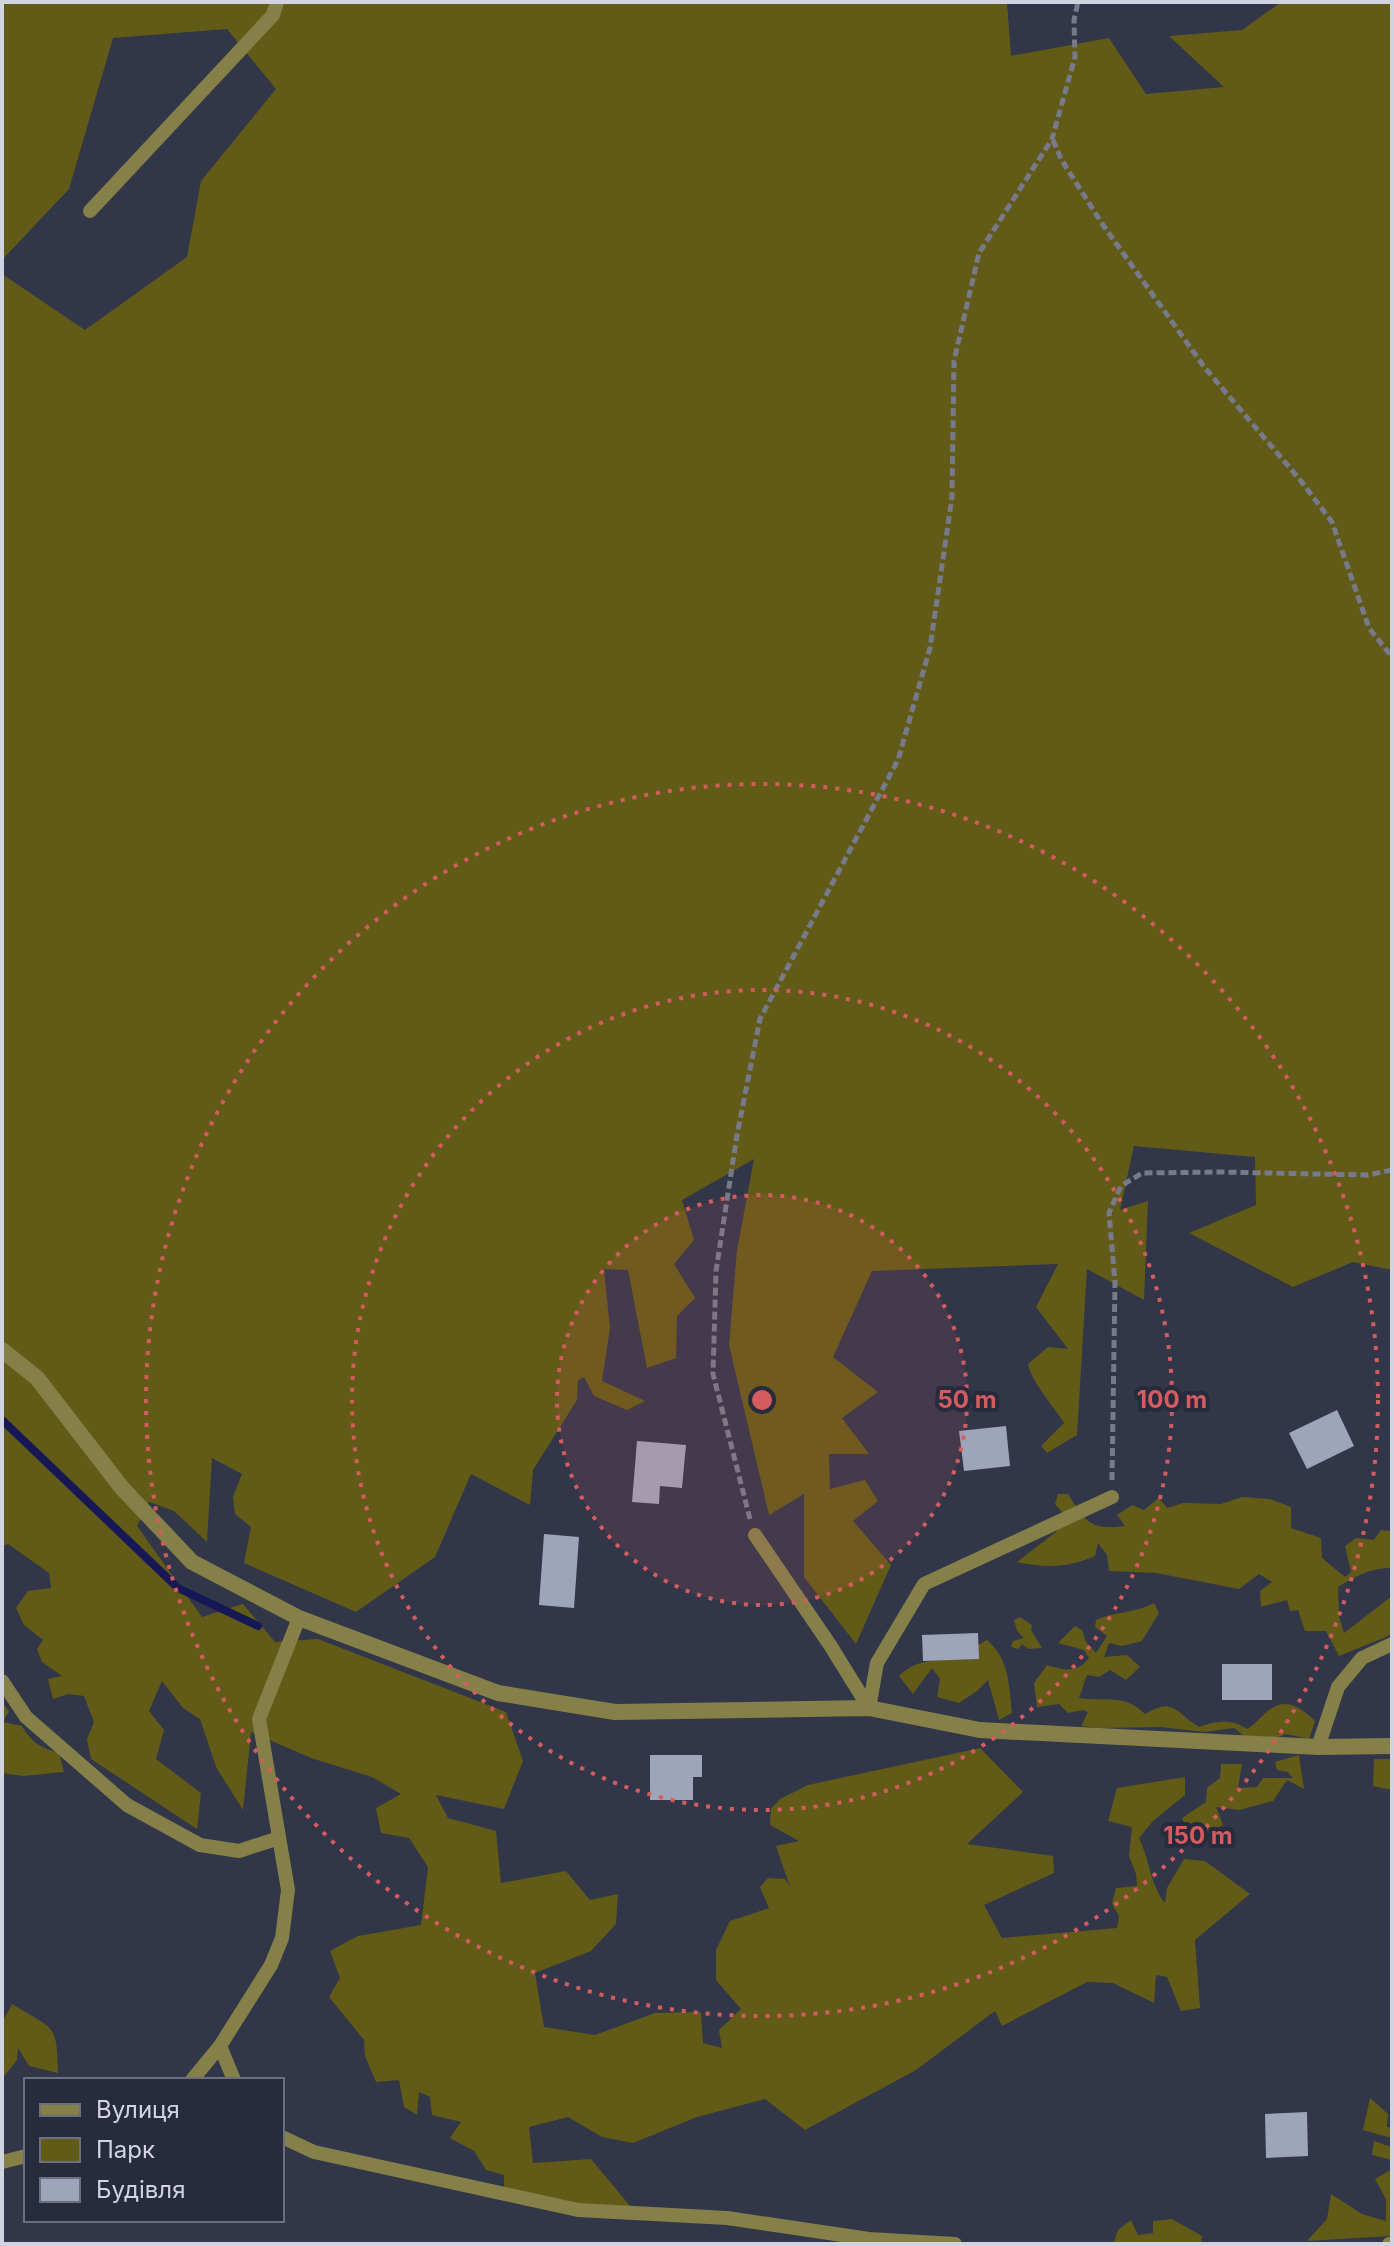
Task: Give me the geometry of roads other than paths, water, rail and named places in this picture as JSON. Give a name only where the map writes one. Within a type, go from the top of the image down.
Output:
[{"type":"street","points":[[2,1350],[37,1378],[122,1488],[192,1562],[299,1618],[498,1693],[615,1712],[869,1708],[980,1730],[1318,1747],[1392,1746]]},
{"type":"lane","points":[[90,211],[273,15],[277,2]]},
{"type":"lane","points":[[869,1708],[877,1663],[924,1584],[1112,1497]]},
{"type":"lane","points":[[755,1535],[869,1708]]},
{"type":"lane","points":[[194,2078],[220,2046],[271,1965],[282,1938],[288,1890],[259,1719],[299,1618]]},
{"type":"lane","points":[[1318,1747],[1338,1687],[1362,1658],[1392,1644]]},
{"type":"lane","points":[[2,1681],[26,1717],[127,1805],[200,1845],[239,1851],[279,1838]]},
{"type":"lane","points":[[220,2046],[233,2078]]},
{"type":"lane","points":[[284,2138],[314,2152],[578,2210],[727,2218],[869,2239],[955,2244]]},
{"type":"lane","points":[[2,2162],[24,2156]]},
{"type":"waterway","points":[[2,1420],[178,1588],[258,1626]]}]
